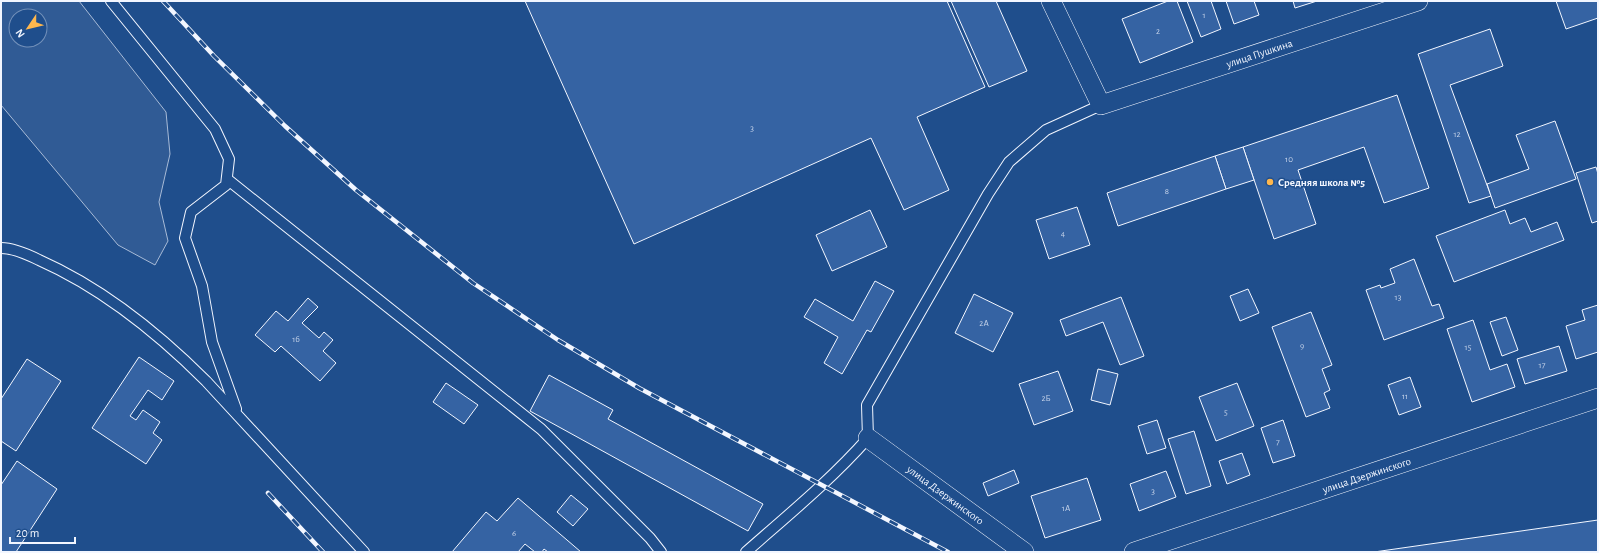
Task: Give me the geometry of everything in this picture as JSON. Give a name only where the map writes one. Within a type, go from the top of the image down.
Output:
[{"type":"street","points":[[1051,1],[1101,105]]},
{"type":"street","name":"улица Пушкина","points":[[1101,105],[1418,1]]},
{"type":"street","name":"улица Дзержинского","points":[[1134,552],[1598,398]]},
{"type":"street","name":"улица Дзержинского","points":[[868,438],[1024,552]]},
{"type":"lane","points":[[111,1],[215,129],[229,160],[226,185],[191,212],[185,238],[202,286],[212,342],[237,414]]},
{"type":"lane","points":[[746,552],[822,486],[868,438],[867,405],[988,194],[1010,162],[1046,130],[1101,105]]},
{"type":"lane","points":[[227,179],[541,429],[650,538],[662,552]]},
{"type":"lane","points":[[1,248],[7,248],[33,257],[71,276],[97,291],[160,339],[185,360],[237,414],[364,552]]},
{"type":"shaded area","points":[[1,1],[79,1],[166,112],[170,154],[159,202],[168,241],[155,265],[118,245],[1,105]]},
{"type":"building","points":[[525,1],[947,1],[985,87],[917,117],[949,190],[904,210],[871,138],[634,244]]},
{"type":"building","points":[[951,1],[996,1],[1027,71],[989,87]]},
{"type":"building","points":[[1168,1],[1177,1],[1193,42],[1140,63],[1122,19]]},
{"type":"building","points":[[1187,1],[1211,1],[1221,29],[1201,37]]},
{"type":"building","points":[[1226,1],[1254,1],[1259,15],[1234,24]]},
{"type":"building","points":[[1293,1],[1317,1],[1295,8]]},
{"type":"building","points":[[1556,1],[1598,1],[1598,18],[1566,29]]},
{"type":"building","points":[[1490,29],[1503,66],[1450,85],[1491,196],[1469,203],[1418,54]]},
{"type":"building","points":[[1397,95],[1429,188],[1384,203],[1364,147],[1298,170],[1316,224],[1274,239],[1243,147]]},
{"type":"building","points":[[1555,121],[1576,179],[1495,208],[1487,184],[1529,169],[1516,135]]},
{"type":"building","points":[[1243,147],[1254,180],[1226,189],[1215,156]]},
{"type":"building","points":[[1215,156],[1226,189],[1118,226],[1107,193]]},
{"type":"building","points":[[1596,167],[1598,174],[1598,221],[1592,223],[1576,173]]},
{"type":"building","points":[[1077,207],[1090,245],[1049,259],[1036,220]]},
{"type":"building","points":[[870,210],[887,247],[832,271],[816,235]]},
{"type":"building","points":[[1505,210],[1510,224],[1525,218],[1531,232],[1557,222],[1564,240],[1454,282],[1436,236]]},
{"type":"building","points":[[1414,259],[1432,306],[1439,304],[1444,318],[1384,340],[1366,290],[1380,285],[1381,288],[1395,283],[1390,269]]},
{"type":"building","points":[[875,281],[894,291],[871,332],[867,330],[842,374],[824,363],[838,337],[804,317],[815,299],[853,321]]},
{"type":"building","points":[[1248,289],[1259,313],[1240,321],[1230,296]]},
{"type":"building","points":[[974,294],[1013,313],[993,352],[955,333]]},
{"type":"building","points":[[1121,297],[1144,356],[1120,365],[1103,322],[1066,336],[1060,320]]},
{"type":"building","points":[[308,298],[318,307],[302,323],[319,338],[324,332],[333,340],[323,351],[336,363],[320,381],[281,346],[275,352],[255,335],[276,311],[288,321]]},
{"type":"building","points":[[1598,305],[1598,352],[1576,359],[1566,326],[1585,320],[1582,310]]},
{"type":"building","points":[[1311,312],[1332,365],[1322,369],[1330,390],[1324,393],[1330,408],[1306,417],[1272,327]]},
{"type":"building","points":[[1506,317],[1518,350],[1502,356],[1490,322]]},
{"type":"building","points":[[1473,320],[1490,370],[1507,364],[1515,387],[1472,402],[1447,329]]},
{"type":"building","points":[[1559,346],[1567,371],[1525,384],[1517,359]]},
{"type":"building","points":[[139,357],[174,381],[162,400],[148,390],[130,416],[136,420],[143,410],[160,422],[153,433],[162,440],[146,464],[92,428]]},
{"type":"building","points":[[27,359],[61,381],[16,451],[1,441],[1,399]]},
{"type":"building","points":[[1098,369],[1118,374],[1110,405],[1091,400]]},
{"type":"building","points":[[1058,371],[1073,411],[1034,425],[1019,384]]},
{"type":"building","points":[[549,375],[613,410],[608,419],[763,504],[748,531],[530,411]]},
{"type":"building","points":[[1410,377],[1421,407],[1399,415],[1388,385]]},
{"type":"building","points":[[446,383],[478,405],[464,424],[433,402]]},
{"type":"building","points":[[1237,383],[1254,426],[1216,441],[1199,397]]},
{"type":"building","points":[[1157,420],[1166,448],[1147,454],[1138,426]]},
{"type":"building","points":[[1283,420],[1295,456],[1273,463],[1261,428]]},
{"type":"building","points":[[1194,431],[1211,486],[1186,494],[1168,439]]},
{"type":"building","points":[[1242,453],[1250,475],[1227,484],[1219,461]]},
{"type":"building","points":[[17,461],[57,489],[16,552],[1,552],[1,485]]},
{"type":"building","points":[[1014,470],[1019,483],[988,496],[983,483]]},
{"type":"building","points":[[1166,471],[1176,497],[1139,511],[1130,484]]},
{"type":"building","points":[[1087,478],[1101,520],[1045,538],[1031,496]]},
{"type":"building","points":[[571,495],[588,509],[573,526],[557,512]]},
{"type":"building","points":[[518,498],[581,552],[548,552],[544,549],[542,552],[535,552],[525,544],[518,552],[452,552],[486,512],[497,521]]},
{"type":"building","points":[[1598,520],[1598,552],[1374,552]]},
{"type":"railway","points":[[163,1],[214,56],[285,126],[356,190],[473,283],[558,340],[639,388],[948,552]]},
{"type":"railway","points":[[268,493],[323,552]]},
{"type":"place","name":"Средняя школа №5","points":[[1270,182]]}]
